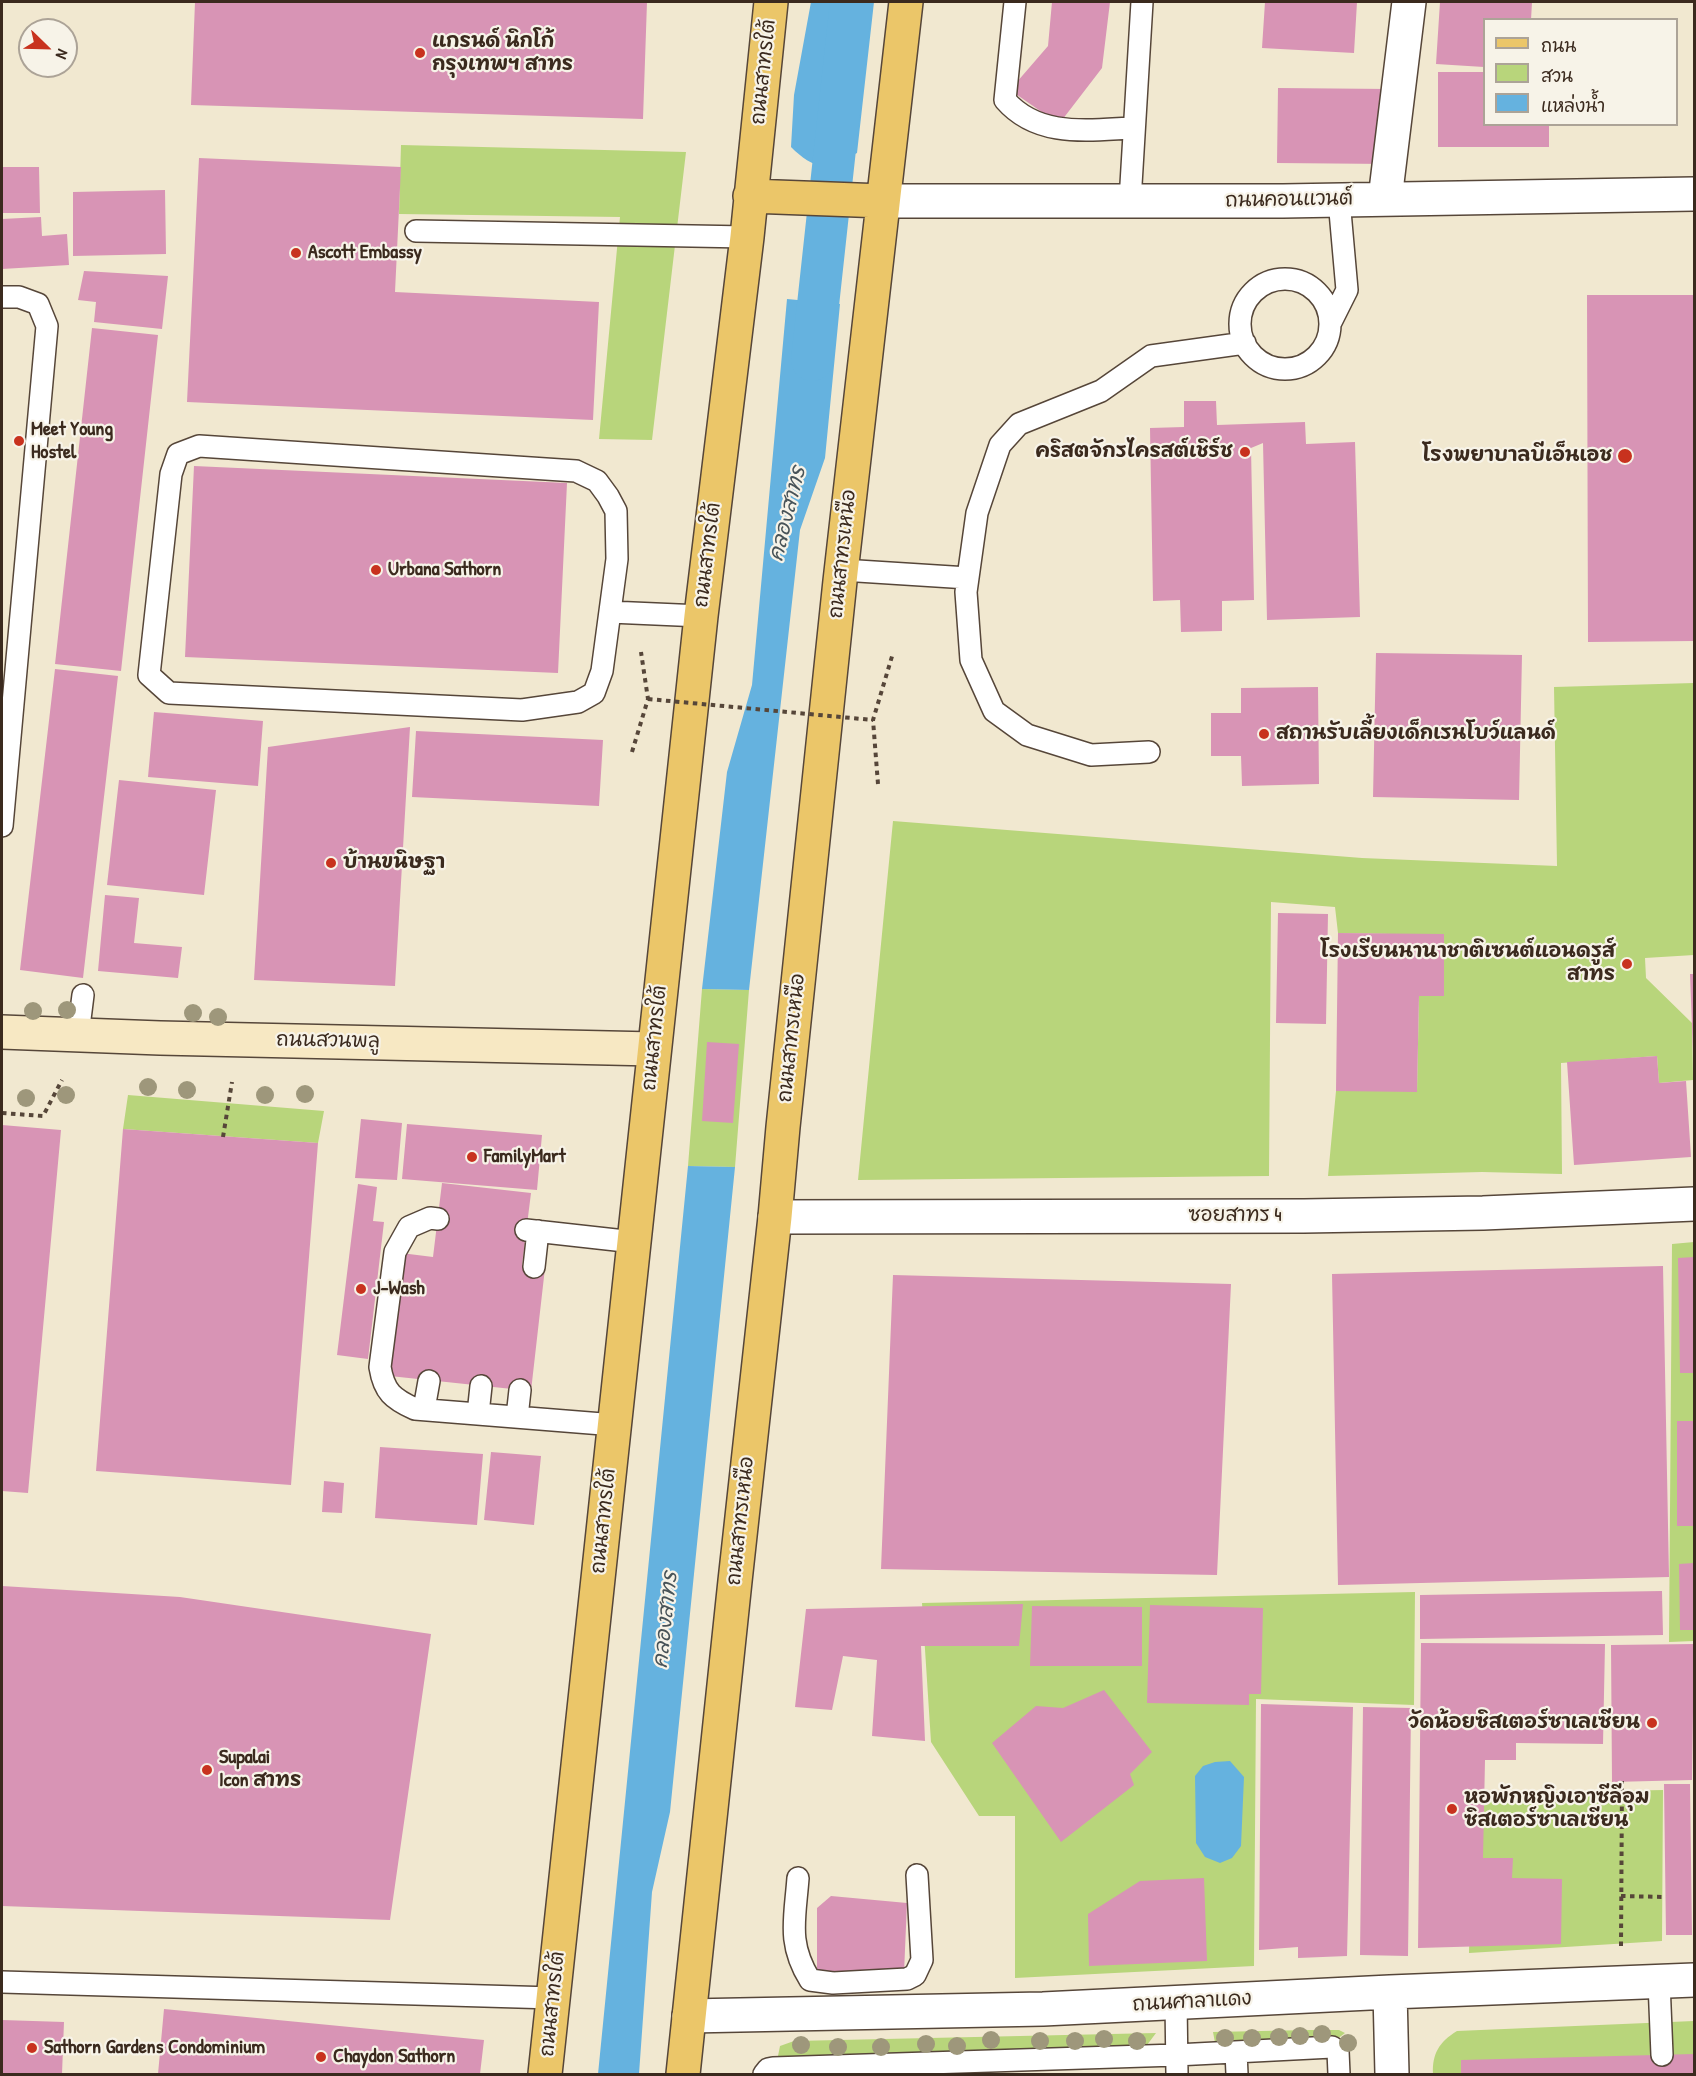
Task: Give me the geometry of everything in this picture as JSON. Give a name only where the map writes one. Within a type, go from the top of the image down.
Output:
[{"type":"main road","name":"ถนนสาทรใต้","points":[[545,2074],[701,616],[747,237],[771,2]]},
{"type":"main road","name":"ถนนสาทรเหนือ","points":[[683,2074],[842,570],[867,201],[906,2]]},
{"type":"main road","points":[[750,196],[867,201]]},
{"type":"main road","name":"ถนนสวนพลู","points":[[2,1032],[654,1049]]},
{"type":"street","points":[[1384,199],[1409,2]]},
{"type":"street","name":"ถนนคอนแวนต์","points":[[867,201],[1339,200],[1695,194]]},
{"type":"street","name":"ซอยสาทร 4","points":[[775,1217],[1328,1216],[1483,1213],[1695,1204]]},
{"type":"street","name":"ถนนศาลาแดง","points":[[689,2016],[1043,2009],[1695,1980]]},
{"type":"street","points":[[1390,1992],[1392,2074]]},
{"type":"lane","points":[[1015,2],[1005,100],[1015,111],[1030,120],[1066,130],[1133,128]]},
{"type":"lane","points":[[1130,201],[1142,2]]},
{"type":"lane","points":[[1331,322],[1327,307],[1319,294],[1309,285],[1295,279],[1281,279],[1268,282],[1255,290],[1246,301],[1240,329],[1253,355],[1266,364],[1280,368],[1296,368],[1310,362],[1321,351],[1328,337],[1331,322],[1347,290],[1339,200]]},
{"type":"lane","points":[[417,231],[747,237]]},
{"type":"lane","points":[[2,297],[20,297],[38,304],[47,326],[2,825]]},
{"type":"lane","points":[[1149,752],[1091,755],[1027,735],[993,711],[971,660],[966,592],[977,513],[1000,445],[1019,424],[1052,413],[1101,391],[1152,356],[1245,343]]},
{"type":"lane","points":[[199,446],[576,471],[597,482],[609,496],[616,512],[617,559],[610,612],[602,671],[594,693],[578,702],[522,710],[169,693],[149,675],[171,474],[178,454],[199,446]]},
{"type":"lane","points":[[842,570],[968,578]]},
{"type":"lane","points":[[610,612],[701,616]]},
{"type":"lane","points":[[78,1035],[83,995]]},
{"type":"lane","points":[[438,1219],[430,1218],[409,1227],[395,1252],[380,1366],[383,1384],[396,1401],[415,1409],[615,1425]]},
{"type":"lane","points":[[534,1267],[532,1230],[634,1242]]},
{"type":"lane","points":[[424,1409],[429,1381]]},
{"type":"lane","points":[[478,1414],[481,1386]]},
{"type":"lane","points":[[517,1417],[520,1390]]},
{"type":"lane","points":[[798,1878],[793,1936],[800,1963],[810,1980],[833,1983],[907,1979],[915,1975],[922,1960],[916,1875]]},
{"type":"lane","points":[[2,1982],[553,1998]]},
{"type":"lane","points":[[1659,1982],[1662,2055]]},
{"type":"lane","points":[[1176,2002],[1177,2065]]},
{"type":"lane","points":[[764,2074],[768,2069],[773,2068],[1177,2065],[1236,2052],[1334,2047],[1338,2051],[1339,2074]]},
{"type":"lane","points":[[1236,2052],[1237,2074]]},
{"type":"path","points":[[632,752],[648,699],[641,652]]},
{"type":"path","points":[[878,784],[873,720],[893,653]]},
{"type":"path","points":[[648,699],[873,720]]},
{"type":"path","points":[[2,1113],[43,1116],[62,1080]]},
{"type":"path","points":[[223,1137],[232,1082]]},
{"type":"path","points":[[1620,1957],[1622,1782]]},
{"type":"path","points":[[1621,1896],[1666,1897]]},
{"type":"green space","points":[[401,145],[686,152],[652,440],[599,439],[620,217],[399,214]]},
{"type":"green space","points":[[1694,683],[1694,955],[1645,958],[1646,978],[1692,1023],[1693,1080],[1659,1083],[1657,1056],[1561,1063],[1562,1174],[1482,1172],[1328,1176],[1336,1091],[1417,1091],[1419,996],[1444,996],[1444,935],[1338,933],[1335,907],[1271,902],[1269,1176],[858,1180],[893,821],[1362,858],[1557,866],[1554,687]]},
{"type":"green space","points":[[702,989],[749,990],[735,1167],[688,1166]]},
{"type":"green space","points":[[128,1095],[324,1111],[318,1143],[123,1129]]},
{"type":"green space","points":[[1694,1242],[1694,1641],[1669,1642],[1672,1244]]},
{"type":"green space","points":[[1415,1592],[1414,1705],[1256,1699],[1254,1966],[1015,1978],[1015,1816],[979,1816],[931,1742],[922,1603]]},
{"type":"green space","points":[[1663,1790],[1662,1941],[1469,1953],[1472,1794]]},
{"type":"green space","points":[[1694,2021],[1694,2066],[1509,2074],[1433,2074],[1438,2049],[1457,2031]]},
{"type":"green space","points":[[1339,2030],[1345,2033],[1332,2043],[1216,2048],[1213,2032]]},
{"type":"green space","points":[[1156,2033],[1147,2045],[832,2058],[778,2056],[780,2046],[794,2041]]},
{"type":"water","points":[[811,2],[874,2],[857,153],[826,168],[807,160],[791,147],[794,95]]},
{"type":"water","points":[[787,299],[840,304],[825,458],[800,530],[749,990],[702,989],[727,772],[752,685]]},
{"type":"water","points":[[688,1166],[735,1167],[670,1812],[652,1892],[639,2074],[598,2074]]},
{"type":"water","points":[[1230,1761],[1244,1777],[1241,1846],[1232,1858],[1220,1863],[1205,1857],[1196,1843],[1195,1776],[1203,1766]]},
{"type":"building","name":"แกรนด์ นิกโก้ กรุงเทพฯ สาทร","points":[[195,2],[647,2],[643,119],[191,105]]},
{"type":"building","points":[[1052,2],[1110,2],[1102,68],[1059,124],[1010,90],[1048,46]]},
{"type":"building","points":[[1265,2],[1357,2],[1354,53],[1262,48]]},
{"type":"building","points":[[1440,2],[1532,2],[1531,18],[1483,18],[1483,67],[1436,64]]},
{"type":"building","points":[[1438,72],[1483,72],[1483,126],[1549,126],[1549,147],[1438,147]]},
{"type":"building","points":[[1278,88],[1389,89],[1388,164],[1277,163]]},
{"type":"building","name":"Ascott Embassy","points":[[199,158],[401,167],[395,292],[599,302],[593,420],[187,402]]},
{"type":"building","points":[[2,167],[39,167],[40,213],[2,213]]},
{"type":"building","points":[[165,190],[166,254],[73,256],[73,192]]},
{"type":"building","points":[[41,217],[42,236],[67,234],[69,265],[2,269],[2,219]]},
{"type":"building","points":[[84,271],[168,276],[162,329],[94,322],[96,302],[78,300]]},
{"type":"building","points":[[1587,295],[1694,295],[1694,641],[1588,642]]},
{"type":"building","points":[[92,328],[158,335],[121,671],[55,664]]},
{"type":"building","points":[[1184,401],[1216,401],[1217,425],[1305,422],[1306,444],[1355,442],[1360,617],[1267,620],[1263,443],[1251,448],[1254,600],[1222,601],[1222,631],[1181,632],[1180,600],[1153,601],[1150,428],[1184,427]]},
{"type":"building","name":"Urbana Sathorn","points":[[194,466],[567,483],[558,673],[185,657]]},
{"type":"building","points":[[1376,653],[1522,655],[1519,800],[1373,797]]},
{"type":"building","points":[[55,669],[118,676],[83,978],[20,970]]},
{"type":"building","name":"สถานรับเลี้ยงเด็กเรนโบว์แลนด์","points":[[1318,687],[1319,784],[1242,786],[1241,756],[1211,756],[1211,713],[1241,713],[1241,688]]},
{"type":"building","points":[[154,712],[263,721],[258,786],[148,777]]},
{"type":"building","name":"บ้านขนิษฐา","points":[[410,727],[395,986],[254,980],[268,747]]},
{"type":"building","points":[[416,731],[603,740],[599,806],[412,797]]},
{"type":"building","points":[[119,780],[216,790],[204,895],[107,885]]},
{"type":"building","points":[[105,895],[139,898],[134,943],[182,947],[178,978],[98,971]]},
{"type":"building","points":[[1278,913],[1328,914],[1326,1024],[1276,1023]]},
{"type":"building","points":[[1338,933],[1444,934],[1444,996],[1419,996],[1417,1092],[1336,1091]]},
{"type":"building","points":[[1690,974],[1694,974],[1694,1053],[1693,1053]]},
{"type":"building","points":[[707,1042],[739,1044],[733,1123],[702,1121]]},
{"type":"building","points":[[1657,1056],[1659,1083],[1686,1081],[1691,1157],[1574,1165],[1567,1062]]},
{"type":"building","points":[[361,1119],[402,1123],[397,1180],[355,1178]]},
{"type":"building","name":"FamilyMart","points":[[407,1124],[542,1135],[537,1190],[402,1179]]},
{"type":"building","points":[[2,1125],[61,1130],[28,1493],[2,1491]]},
{"type":"building","points":[[123,1129],[318,1143],[291,1485],[96,1471]]},
{"type":"building","points":[[442,1183],[531,1193],[522,1265],[545,1268],[531,1391],[371,1374],[385,1251],[433,1257]]},
{"type":"building","name":"J-Wash","points":[[358,1184],[377,1187],[373,1221],[384,1222],[368,1359],[337,1355]]},
{"type":"building","points":[[1694,1257],[1694,1373],[1680,1373],[1678,1258]]},
{"type":"building","points":[[1663,1266],[1669,1577],[1338,1585],[1332,1274]]},
{"type":"building","points":[[893,1275],[1231,1284],[1217,1575],[881,1569]]},
{"type":"building","points":[[1677,1421],[1694,1421],[1694,1526],[1677,1526]]},
{"type":"building","points":[[380,1447],[483,1454],[477,1525],[375,1518]]},
{"type":"building","points":[[491,1452],[541,1456],[534,1525],[484,1520]]},
{"type":"building","points":[[324,1481],[344,1483],[342,1513],[322,1512]]},
{"type":"building","points":[[1694,1563],[1694,1630],[1680,1630],[1679,1564]]},
{"type":"building","name":"Supalai Icon สาทร","points":[[2,1586],[180,1597],[431,1634],[390,1920],[2,1906]]},
{"type":"building","points":[[1662,1591],[1663,1635],[1420,1639],[1420,1595]]},
{"type":"building","points":[[1023,1604],[1019,1646],[921,1646],[925,1741],[872,1736],[877,1660],[843,1656],[832,1710],[795,1707],[806,1609]]},
{"type":"building","points":[[1150,1605],[1263,1608],[1261,1694],[1249,1694],[1249,1705],[1147,1703]]},
{"type":"building","points":[[1032,1606],[1142,1607],[1142,1666],[1030,1666]]},
{"type":"building","name":"หอพักหญิงเอาซีลีอุม ซิสเตอร์ซาเลเซียน","points":[[1421,1643],[1605,1644],[1603,1744],[1516,1743],[1516,1760],[1485,1760],[1483,1858],[1513,1858],[1512,1878],[1562,1879],[1561,1944],[1418,1948]]},
{"type":"building","name":"วัดน้อยซิสเตอร์ซาเลเซียน","points":[[1694,1644],[1692,1780],[1612,1782],[1611,1645]]},
{"type":"building","points":[[1104,1690],[1152,1752],[1130,1774],[1134,1785],[1061,1842],[992,1743],[1036,1706],[1063,1708]]},
{"type":"building","points":[[1261,1704],[1353,1707],[1347,1956],[1298,1958],[1298,1947],[1259,1950]]},
{"type":"building","points":[[1363,1707],[1411,1708],[1408,1956],[1360,1955]]},
{"type":"building","points":[[1664,1784],[1690,1784],[1692,1935],[1666,1935]]},
{"type":"building","points":[[1204,1878],[1207,1961],[1089,1966],[1088,1914],[1140,1881]]},
{"type":"building","points":[[831,1896],[907,1903],[904,1973],[817,1973],[817,1908]]},
{"type":"building","name":"Chaydon Sathorn","points":[[164,2009],[484,2040],[480,2074],[158,2074]]},
{"type":"building","name":"Sathorn Gardens Condominium","points":[[2,2020],[64,2022],[62,2074],[2,2074]]},
{"type":"building","points":[[1694,2054],[1694,2074],[1461,2074],[1461,2060]]},
{"type":"waterway","name":"คลองสาทร","points":[[812,360],[851,2]]},
{"type":"place","name":"แกรนด์ นิกโก้ กรุงเทพฯ สาทร","points":[[420,53]]},
{"type":"place","name":"Ascott Embassy","points":[[296,253]]},
{"type":"place","name":"Meet Young Hostel","points":[[19,441]]},
{"type":"place","name":"คริสตจักรไครสต์เชิร์ช","points":[[1245,452]]},
{"type":"place","name":"โรงพยาบาลบีเอ็นเอช","points":[[1625,456]]},
{"type":"place","name":"Urbana Sathorn","points":[[376,570]]},
{"type":"place","name":"สถานรับเลี้ยงเด็กเรนโบว์แลนด์","points":[[1264,734]]},
{"type":"place","name":"บ้านขนิษฐา","points":[[331,863]]},
{"type":"place","name":"โรงเรียนนานาชาติเซนต์แอนดรูส์ สาทร","points":[[1627,964]]},
{"type":"place","name":"FamilyMart","points":[[472,1157]]},
{"type":"place","name":"J-Wash","points":[[361,1289]]},
{"type":"place","name":"วัดน้อยซิสเตอร์ซาเลเซียน","points":[[1652,1723]]},
{"type":"place","name":"Supalai Icon สาทร","points":[[207,1770]]},
{"type":"place","name":"หอพักหญิงเอาซีลีอุม ซิสเตอร์ซาเลเซียน","points":[[1452,1809]]},
{"type":"place","name":"Sathorn Gardens Condominium","points":[[32,2048]]},
{"type":"place","name":"Chaydon Sathorn","points":[[321,2057]]}]
